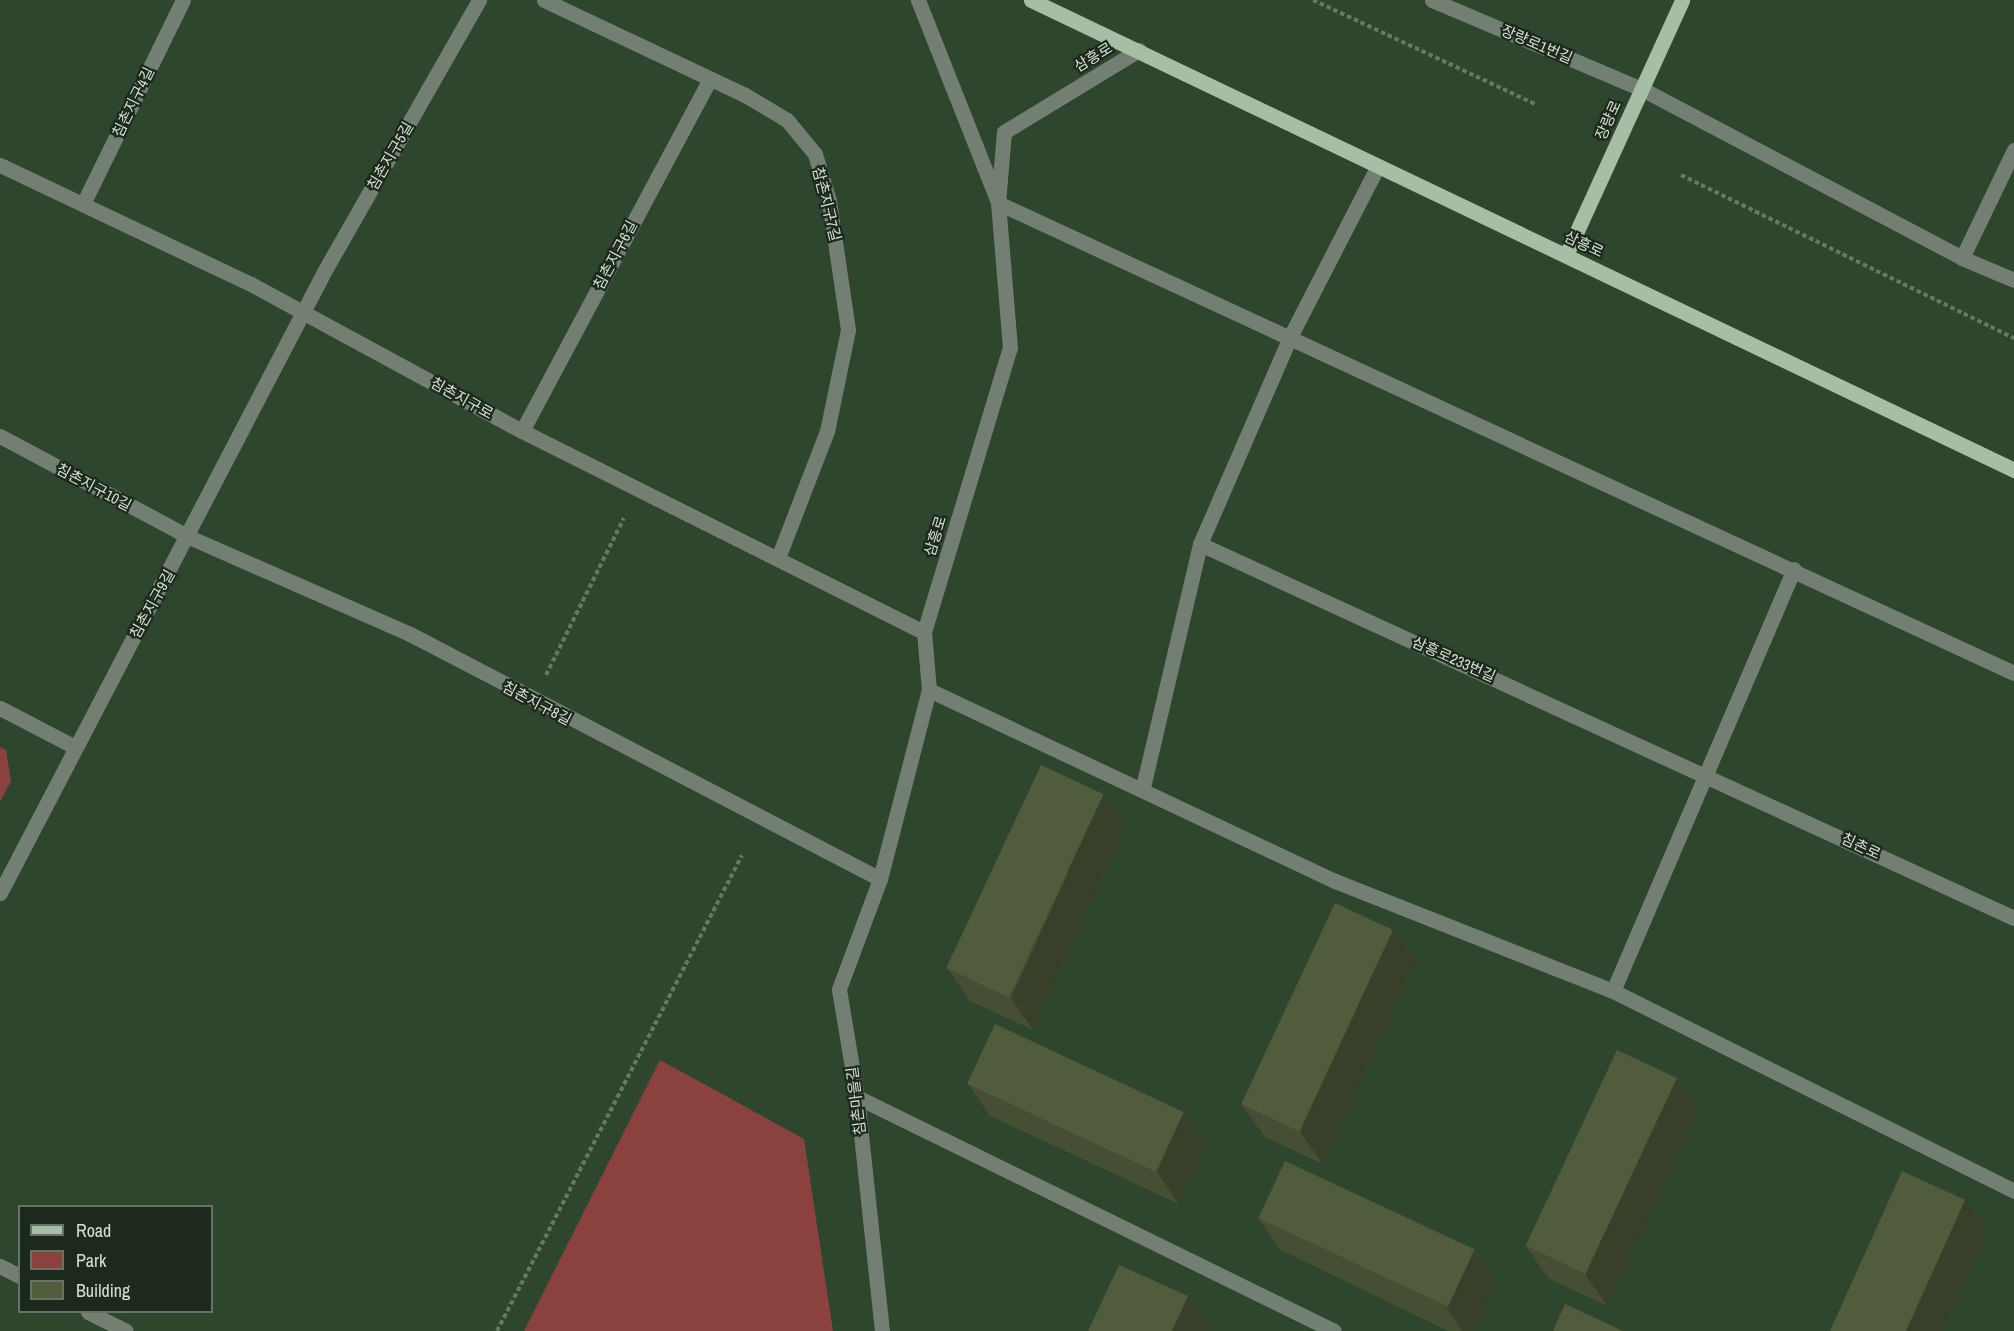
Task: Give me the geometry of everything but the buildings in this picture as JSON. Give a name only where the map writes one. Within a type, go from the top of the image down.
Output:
[{"type":"main road","name":"삼흥로","points":[[1031,0],[1054,5],[1139,50],[1378,166],[2014,470]]},
{"type":"main road","name":"장량로","points":[[1566,255],[1682,0]]},
{"type":"street","name":"침촌지구4길","points":[[83,204],[183,0]]},
{"type":"street","name":"침촌지구5길","points":[[302,314],[479,0]]},
{"type":"street","name":"참촌지구7길","points":[[544,0],[787,120],[815,154],[840,260],[848,330],[827,431],[778,558]]},
{"type":"street","name":"삼흥로","points":[[918,0],[998,203]]},
{"type":"street","name":"장량로1번길","points":[[1432,0],[1642,89],[1962,258],[2014,280]]},
{"type":"street","name":"삼흥로","points":[[880,879],[929,690],[924,632],[1010,348],[998,203],[1004,132],[1139,50]]},
{"type":"street","name":"침촌지구6길","points":[[522,430],[709,81]]},
{"type":"street","points":[[1962,258],[2014,150]]},
{"type":"street","name":"침촌지구로","points":[[0,165],[302,314],[522,430],[924,632]]},
{"type":"street","points":[[1143,787],[1200,544],[1291,335],[1378,166]]},
{"type":"street","points":[[998,203],[1291,335],[2014,673]]},
{"type":"street","name":"침촌지구9길","points":[[0,893],[73,746],[189,537],[302,314]]},
{"type":"street","name":"침촌지구10길","points":[[0,436],[189,537]]},
{"type":"street","name":"침촌지구8길","points":[[189,537],[410,634],[880,879]]},
{"type":"street","name":"삼흥로233번길","points":[[1200,544],[1709,774]]},
{"type":"street","points":[[1613,991],[1709,774],[1794,569]]},
{"type":"street","points":[[929,690],[1143,787],[1335,881],[1613,991],[2014,1191]]},
{"type":"street","points":[[0,708],[73,746]]},
{"type":"street","name":"침촌로","points":[[1709,774],[2014,918]]},
{"type":"street","name":"침촌마을길","points":[[880,879],[839,989],[857,1097],[882,1331]]},
{"type":"street","points":[[857,1097],[1334,1331]]},
{"type":"street","points":[[0,1266],[18,1275]]},
{"type":"street","points":[[92,1313],[126,1331]]},
{"type":"path","points":[[1313,0],[1537,105]]},
{"type":"path","points":[[1681,175],[2014,338]]},
{"type":"path","points":[[544,679],[624,518]]},
{"type":"path","points":[[497,1331],[742,855]]},
{"type":"green space","points":[[0,747],[6,750],[11,781],[0,802]]},
{"type":"green space","points":[[660,1060],[804,1139],[833,1331],[524,1331]]}]
